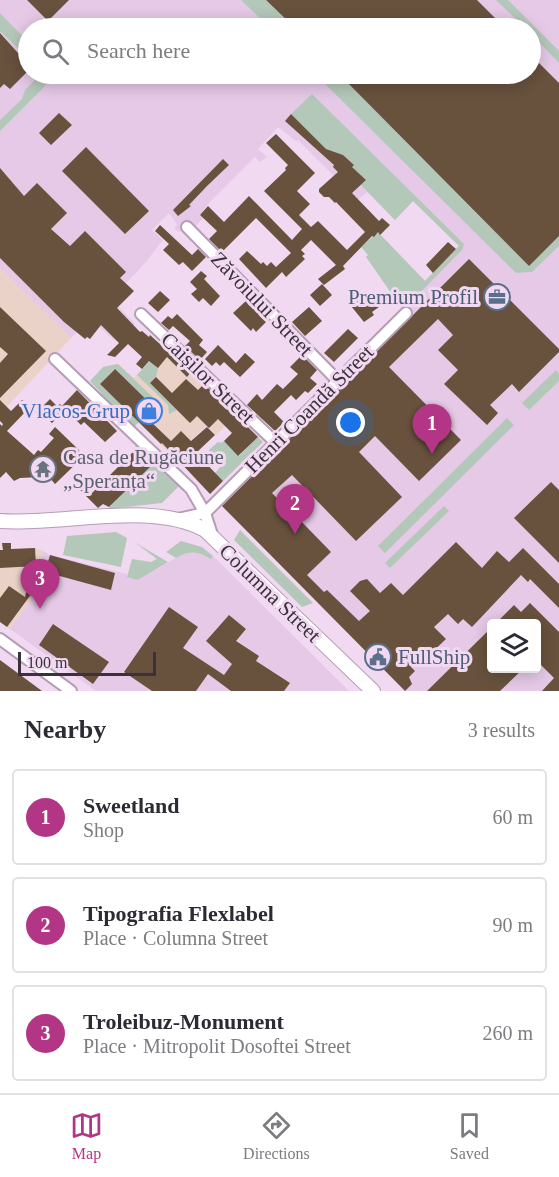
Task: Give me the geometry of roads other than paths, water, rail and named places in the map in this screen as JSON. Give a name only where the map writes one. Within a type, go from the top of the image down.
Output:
[{"type":"main road","points":[[0,521],[43,522],[125,516],[178,519],[193,524],[213,538]]},
{"type":"main road","name":"Columna Street","points":[[213,538],[373,691]]},
{"type":"street","name":"Zăvoiului Street","points":[[187,227],[337,380]]},
{"type":"street","name":"Henri Coandă Street","points":[[205,513],[406,313]]},
{"type":"street","name":"Caișilor Street","points":[[141,314],[275,442]]},
{"type":"street","name":"Columna Street","points":[[55,359],[191,489],[205,513],[213,538]]},
{"type":"street","points":[[178,519],[205,513]]},
{"type":"street","points":[[0,639],[71,691]]},
{"type":"place","name":"Premium Profil","points":[[497,297]]},
{"type":"place","name":"Vlacos-Grup","points":[[149,411]]},
{"type":"place","name":"Sweetland","points":[[432,454]]},
{"type":"place","name":"Casa de Rugăciune „Speranța“","points":[[43,469]]},
{"type":"place","name":"Tipografia Flexlabel","points":[[295,534]]},
{"type":"place","name":"Troleibuz-Monument","points":[[40,609]]},
{"type":"place","name":"FullShip","points":[[378,657]]}]
